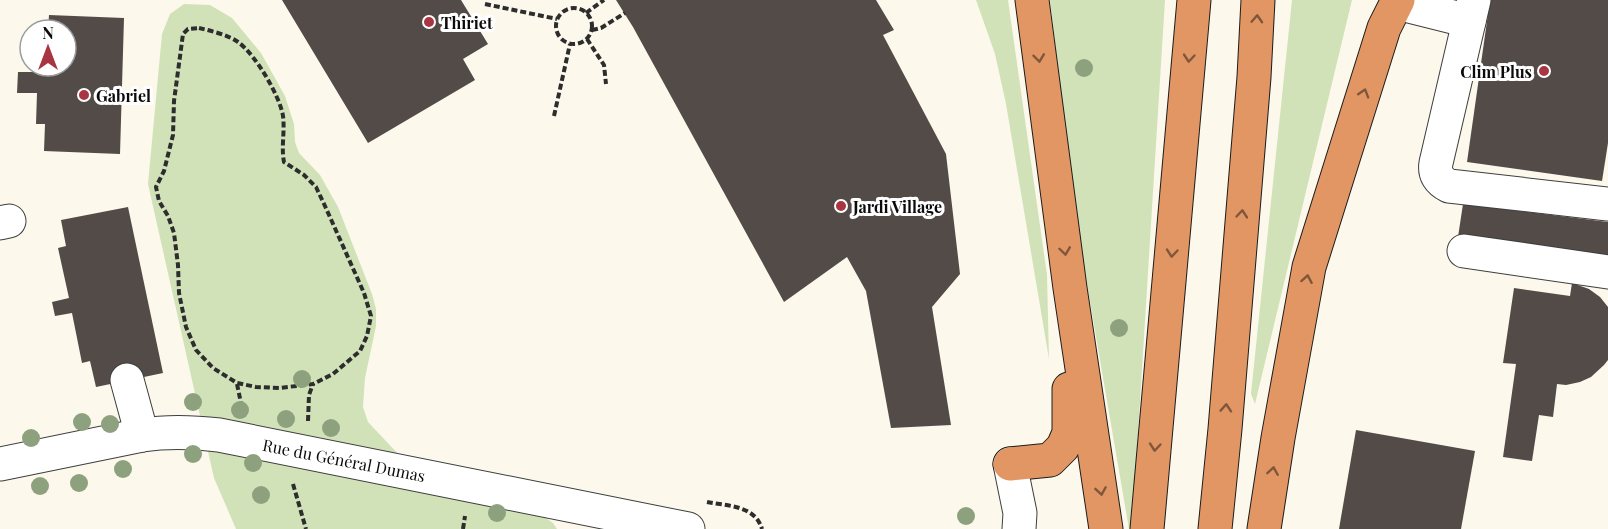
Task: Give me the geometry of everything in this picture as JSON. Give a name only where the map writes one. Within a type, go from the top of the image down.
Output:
[{"type":"highway","points":[[1032,0],[1070,288],[1106,529]]},
{"type":"highway","points":[[1147,529],[1194,0]]},
{"type":"highway","points":[[1215,529],[1254,77],[1258,0]]},
{"type":"highway","points":[[1264,529],[1309,267],[1384,28],[1397,2]]},
{"type":"highway","points":[[1010,464],[1050,460],[1064,447],[1069,433],[1070,288]]},
{"type":"lane","points":[[1397,2],[1472,11],[1435,168],[1439,179],[1449,186],[1608,204]]},
{"type":"lane","points":[[1464,251],[1608,272]]},
{"type":"lane","points":[[127,381],[142,435]]},
{"type":"lane","name":"Rue du Général Dumas","points":[[0,464],[142,435],[194,432],[472,485],[595,520],[687,529]]},
{"type":"lane","points":[[1010,464],[1020,513],[1019,529]]},
{"type":"path","points":[[586,13],[604,0]]},
{"type":"path","points":[[485,4],[557,19]]},
{"type":"path","points":[[569,8],[581,9],[586,13],[592,24],[592,30],[587,39],[579,44],[570,44],[561,40],[555,25],[560,14],[569,8]]},
{"type":"path","points":[[592,30],[601,28],[625,13]]},
{"type":"path","points":[[199,28],[238,42],[254,57],[275,93],[282,113],[284,162],[304,175],[316,188],[364,292],[371,316],[367,336],[360,351],[333,374],[313,384],[279,387],[237,384],[213,368],[196,350],[186,327],[179,293],[174,233],[159,201],[156,188],[164,171],[173,135],[174,100],[181,46],[183,34],[188,29],[199,28]]},
{"type":"path","points":[[587,39],[604,65],[606,84]]},
{"type":"path","points":[[554,116],[570,44]]},
{"type":"path","points":[[237,384],[243,412]]},
{"type":"path","points":[[308,425],[309,395],[313,384]]},
{"type":"path","points":[[293,484],[306,529]]},
{"type":"path","points":[[463,529],[465,516]]},
{"type":"green space","points":[[976,0],[1008,0],[1047,275],[1049,359],[1006,104],[995,54]]},
{"type":"green space","points":[[1050,0],[1165,0],[1132,529],[1129,529],[1077,226]]},
{"type":"green space","points":[[1292,0],[1352,0],[1255,404],[1251,394]]},
{"type":"green space","points":[[184,4],[210,5],[232,18],[261,53],[285,96],[294,124],[295,142],[299,153],[320,175],[338,207],[376,309],[376,326],[365,378],[363,407],[368,422],[402,458],[529,506],[553,523],[557,529],[236,529],[214,478],[148,184],[162,34],[170,14]]},
{"type":"building","points":[[282,0],[461,0],[488,44],[463,59],[475,80],[368,143]]},
{"type":"building","name":"Jardi Village","points":[[616,0],[876,0],[894,30],[883,35],[946,154],[960,274],[932,307],[951,425],[891,428],[866,291],[847,257],[784,302]]},
{"type":"building","name":"Clim Plus","points":[[1490,0],[1608,0],[1608,143],[1602,181],[1467,162]]},
{"type":"building","name":"Gabriel","points":[[49,15],[124,18],[120,154],[44,151],[45,124],[36,124],[37,93],[17,93],[18,72],[18,78],[78,78],[78,18],[49,18]]},
{"type":"building","points":[[1463,204],[1608,222],[1608,256],[1458,237]]},
{"type":"building","points":[[128,207],[163,373],[96,387],[90,361],[82,363],[72,313],[55,316],[52,302],[69,298],[58,248],[66,246],[61,220]]},
{"type":"building","points":[[1572,283],[1589,289],[1608,307],[1608,360],[1591,377],[1566,385],[1557,384],[1553,417],[1539,415],[1532,461],[1503,457],[1516,364],[1503,363],[1514,288],[1570,296]]},
{"type":"building","points":[[1356,430],[1475,451],[1461,529],[1339,529]]},
{"type":"place","name":"Thiriet","points":[[429,22]]},
{"type":"place","name":"Clim Plus","points":[[1544,71]]},
{"type":"place","name":"Gabriel","points":[[84,95]]},
{"type":"place","name":"Jardi Village","points":[[841,206]]}]
